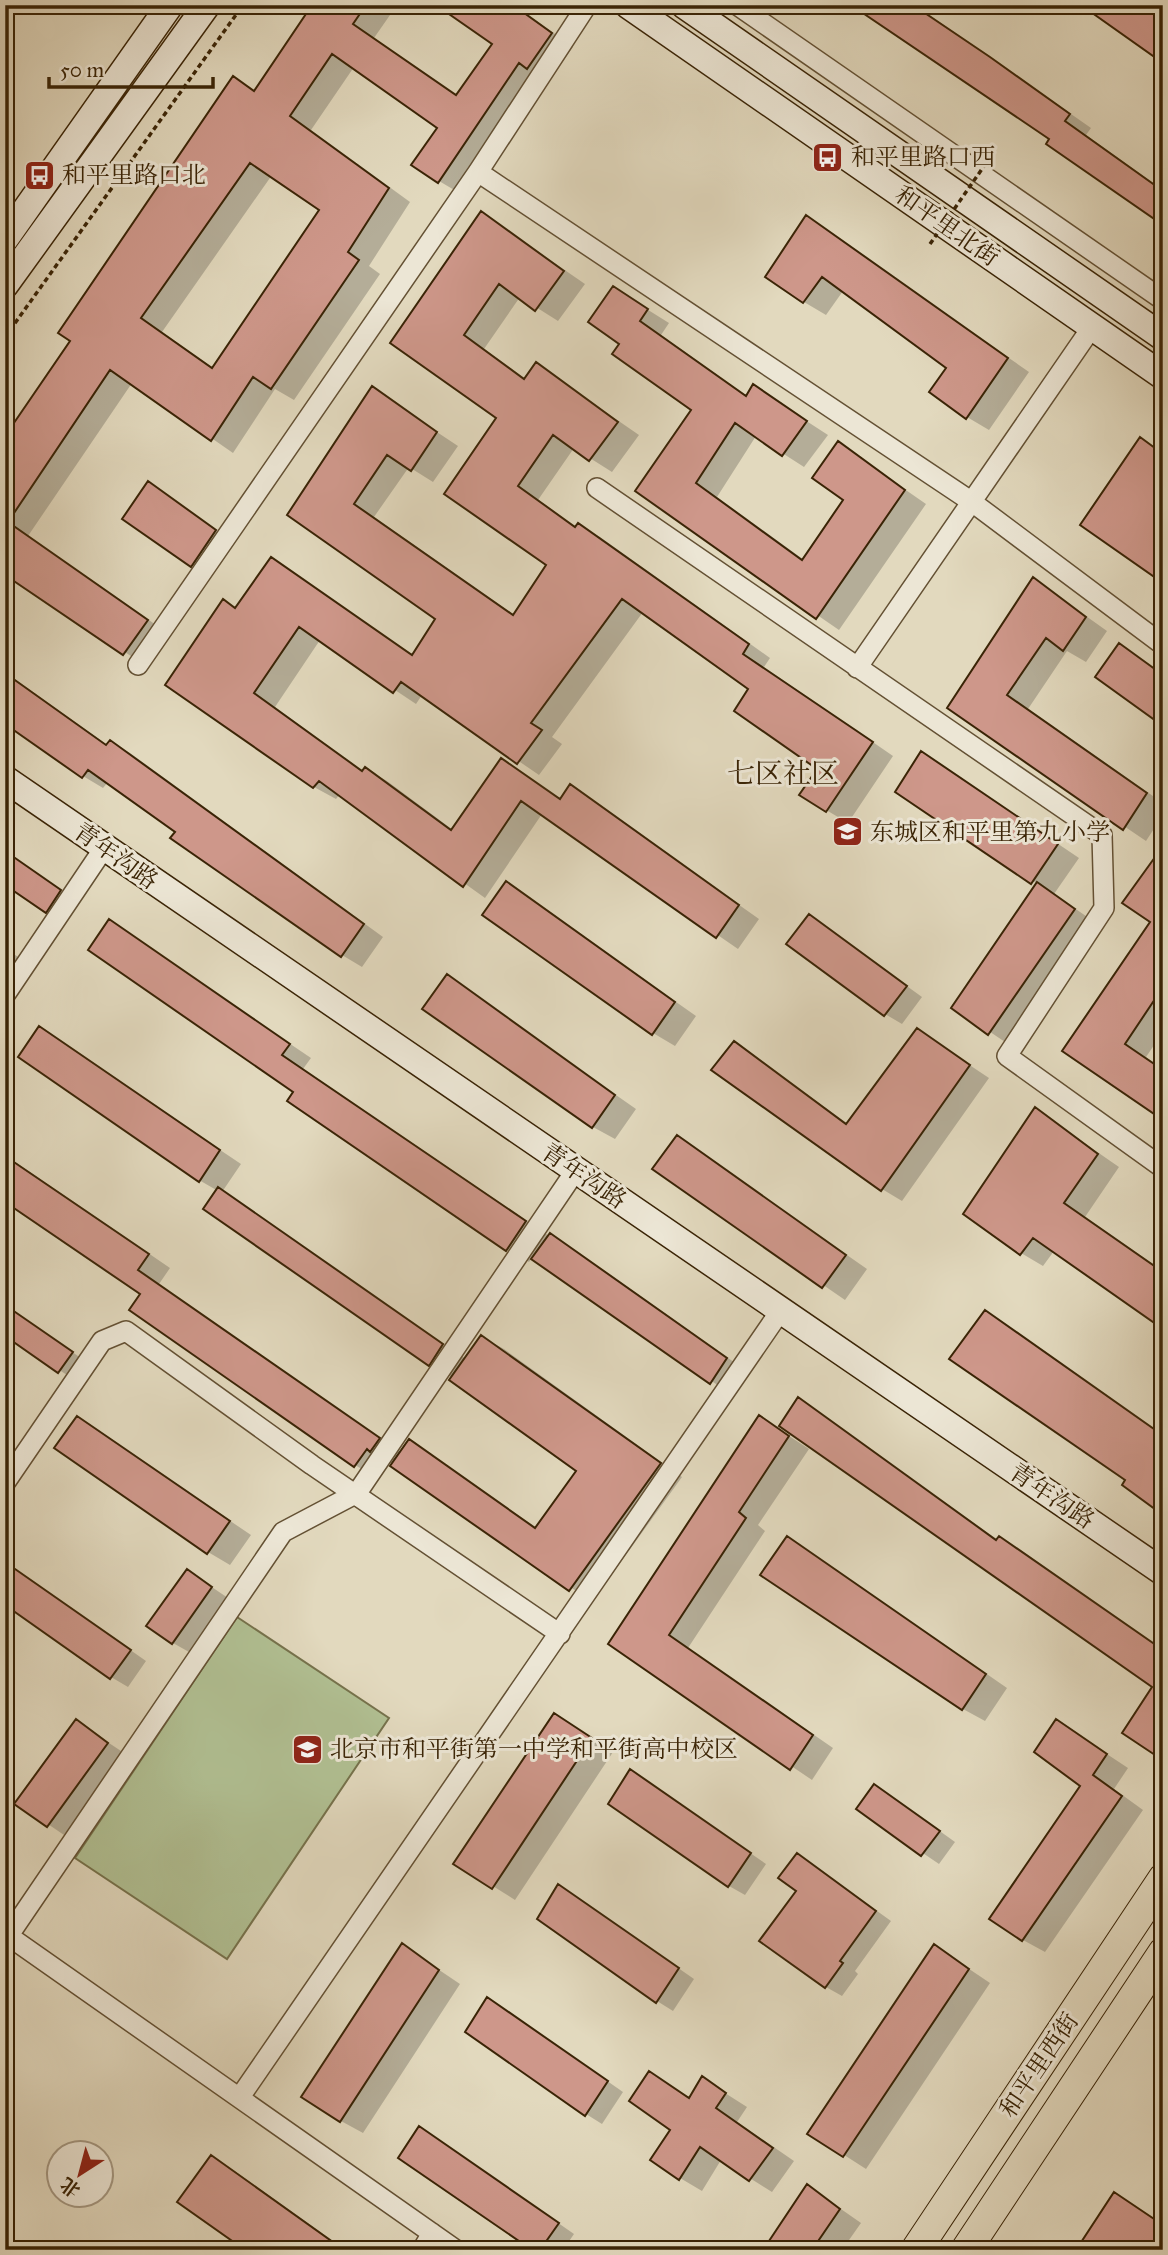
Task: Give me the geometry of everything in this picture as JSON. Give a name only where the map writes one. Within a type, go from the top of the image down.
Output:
[{"type":"main road","name":"和平里西街","points":[[916,2250],[1163,1879]]},
{"type":"main road","name":"和平里西街","points":[[967,2250],[1163,1953]]},
{"type":"street","points":[[5,239],[170,5]]},
{"type":"street","points":[[5,285],[207,5]]},
{"type":"street","points":[[138,665],[478,172],[587,5]]},
{"type":"street","name":"和平里北街","points":[[628,5],[1163,376]]},
{"type":"street","name":"和平里北街","points":[[684,5],[1163,337]]},
{"type":"street","points":[[737,5],[1163,300]]},
{"type":"street","points":[[478,172],[972,502],[1163,645]]},
{"type":"street","points":[[857,668],[1092,327]]},
{"type":"street","points":[[597,488],[1102,835],[1104,908],[1007,1056],[1163,1168]]},
{"type":"street","name":"青年沟路","points":[[5,779],[1163,1572]]},
{"type":"street","points":[[5,995],[104,848]]},
{"type":"street","points":[[456,2250],[427,2242],[240,2097],[8,1939],[283,1532],[357,1493],[576,1170]]},
{"type":"street","points":[[240,2097],[780,1310]]},
{"type":"street","points":[[5,1483],[102,1342],[126,1331],[312,1465],[357,1493],[559,1634]]},
{"type":"path","points":[[5,337],[243,5]]},
{"type":"path","points":[[930,244],[990,156]]},
{"type":"green space","points":[[237,1617],[389,1718],[227,1959],[75,1858]]},
{"type":"building","points":[[312,5],[366,5],[353,24],[456,95],[492,44],[436,5],[513,5],[552,33],[527,69],[519,63],[438,183],[411,165],[437,128],[332,54],[290,116],[389,188],[348,252],[359,260],[271,389],[253,377],[211,441],[110,370],[8,522],[148,620],[123,655],[5,575],[5,436],[70,341],[58,333],[233,76],[254,91]],"holes":[[[250,163],[319,210],[212,368],[141,318]]]},
{"type":"building","points":[[851,5],[913,5],[990,57],[1070,114],[1065,121],[1163,191],[1163,225],[1046,144],[1049,139]]},
{"type":"building","points":[[1081,5],[1147,5],[1163,17],[1163,63]]},
{"type":"building","points":[[481,211],[564,271],[535,311],[499,284],[464,335],[524,379],[536,362],[618,422],[589,461],[553,435],[518,486],[575,527],[578,523],[749,644],[743,654],[873,742],[826,812],[799,795],[817,769],[734,711],[748,689],[622,599],[531,723],[542,730],[517,764],[401,682],[393,693],[299,627],[254,693],[362,771],[365,767],[451,830],[501,758],[560,799],[570,784],[739,905],[716,938],[521,801],[463,887],[319,781],[313,788],[165,685],[223,599],[235,608],[271,557],[412,655],[435,619],[287,515],[372,386],[437,432],[411,471],[387,455],[354,504],[513,615],[546,565],[444,494],[496,418],[390,343]]},
{"type":"building","points":[[806,215],[1008,358],[966,419],[929,392],[946,368],[822,277],[803,303],[765,277]]},
{"type":"building","points":[[613,286],[648,309],[640,321],[746,396],[753,384],[807,421],[782,456],[735,423],[696,483],[802,560],[843,500],[812,478],[838,441],[905,490],[816,619],[635,491],[691,410],[612,354],[619,344],[588,322]]},
{"type":"building","points":[[1140,437],[1163,454],[1163,583],[1080,525]]},
{"type":"building","points":[[148,481],[216,530],[191,567],[122,519]]},
{"type":"building","points":[[1033,577],[1086,617],[1063,651],[1046,638],[1007,695],[1147,793],[1123,830],[947,708]]},
{"type":"building","points":[[1119,643],[1163,675],[1163,726],[1095,677]]},
{"type":"building","points":[[5,673],[106,745],[110,740],[364,924],[341,957],[170,838],[175,832],[88,770],[82,778],[5,724]]},
{"type":"building","points":[[921,751],[1058,844],[1031,884],[895,792]]},
{"type":"building","points":[[1163,846],[1163,987],[1125,1044],[1163,1070],[1163,1120],[1062,1051],[1150,922],[1122,903]]},
{"type":"building","points":[[5,851],[61,890],[46,913],[5,885]]},
{"type":"building","points":[[506,881],[675,1002],[652,1035],[482,915]]},
{"type":"building","points":[[1037,882],[1075,909],[988,1035],[951,1008]]},
{"type":"building","points":[[809,914],[907,986],[884,1016],[786,944]]},
{"type":"building","points":[[109,919],[290,1044],[282,1055],[526,1221],[506,1251],[287,1101],[293,1092],[88,950]]},
{"type":"building","points":[[447,974],[615,1095],[592,1128],[422,1009]]},
{"type":"building","points":[[39,1026],[220,1150],[199,1182],[18,1057]]},
{"type":"building","points":[[917,1028],[970,1065],[881,1191],[711,1070],[734,1041],[846,1124]]},
{"type":"building","points":[[1035,1107],[1098,1154],[1064,1203],[1163,1272],[1163,1329],[1033,1238],[1020,1255],[963,1214]]},
{"type":"building","points":[[677,1135],[846,1255],[822,1288],[652,1169]]},
{"type":"building","points":[[5,1156],[149,1254],[138,1270],[380,1438],[370,1452],[367,1449],[354,1467],[129,1310],[140,1294],[5,1202]]},
{"type":"building","points":[[218,1187],[443,1344],[429,1366],[203,1209]]},
{"type":"building","points":[[550,1233],[727,1358],[710,1384],[531,1259]]},
{"type":"building","points":[[5,1305],[73,1352],[58,1373],[5,1336]]},
{"type":"building","points":[[985,1310],[1161,1434],[1156,1441],[1163,1446],[1163,1515],[1122,1485],[1125,1480],[949,1359]]},
{"type":"building","points":[[481,1335],[661,1463],[569,1591],[390,1466],[409,1439],[535,1528],[576,1471],[449,1380]]},
{"type":"building","points":[[798,1397],[996,1540],[999,1536],[1163,1650],[1163,1744],[1155,1755],[1122,1733],[1152,1687],[779,1426]]},
{"type":"building","points":[[759,1415],[789,1436],[739,1512],[746,1518],[669,1635],[813,1735],[790,1770],[608,1644]]},
{"type":"building","points":[[77,1416],[230,1521],[207,1554],[54,1448]]},
{"type":"building","points":[[787,1536],[986,1674],[962,1710],[760,1575]]},
{"type":"building","points":[[5,1562],[131,1650],[110,1679],[5,1605]]},
{"type":"building","points":[[187,1569],[212,1587],[172,1644],[146,1626]]},
{"type":"building","points":[[554,1713],[592,1738],[492,1889],[453,1864]]},
{"type":"building","points":[[76,1719],[108,1743],[47,1827],[14,1804]]},
{"type":"building","points":[[1056,1719],[1107,1754],[1093,1775],[1122,1796],[1022,1941],[989,1919],[1080,1786],[1034,1752]]},
{"type":"building","points":[[630,1769],[751,1853],[728,1887],[608,1804]]},
{"type":"building","points":[[874,1784],[940,1831],[921,1856],[856,1809]]},
{"type":"building","points":[[797,1853],[876,1911],[840,1961],[843,1963],[825,1988],[759,1941],[796,1891],[778,1878]]},
{"type":"building","points":[[558,1884],[679,1968],[656,2003],[537,1919]]},
{"type":"building","points":[[402,1943],[439,1970],[340,2122],[301,2097]]},
{"type":"building","points":[[934,1944],[969,1969],[843,2157],[807,2134]]},
{"type":"building","points":[[487,1997],[608,2081],[585,2116],[465,2032]]},
{"type":"building","points":[[649,2071],[689,2098],[702,2076],[726,2093],[716,2108],[773,2148],[749,2181],[700,2147],[679,2180],[650,2160],[670,2130],[629,2101]]},
{"type":"building","points":[[419,2126],[559,2223],[540,2250],[532,2250],[398,2158]]},
{"type":"building","points":[[211,2155],[344,2250],[245,2250],[177,2202]]},
{"type":"building","points":[[807,2184],[840,2209],[812,2250],[763,2250]]},
{"type":"building","points":[[1114,2192],[1163,2225],[1163,2250],[1076,2250]]},
{"type":"place","name":"和平里路口西","points":[[828,157]]},
{"type":"place","name":"和平里路口北","points":[[39,175]]},
{"type":"place","name":"东城区和平里第九小学","points":[[847,832]]},
{"type":"place","name":"北京市和平街第一中学和平街高中校区","points":[[307,1749]]},
{"type":"district","name":"七区社区","points":[[783,773]]}]
